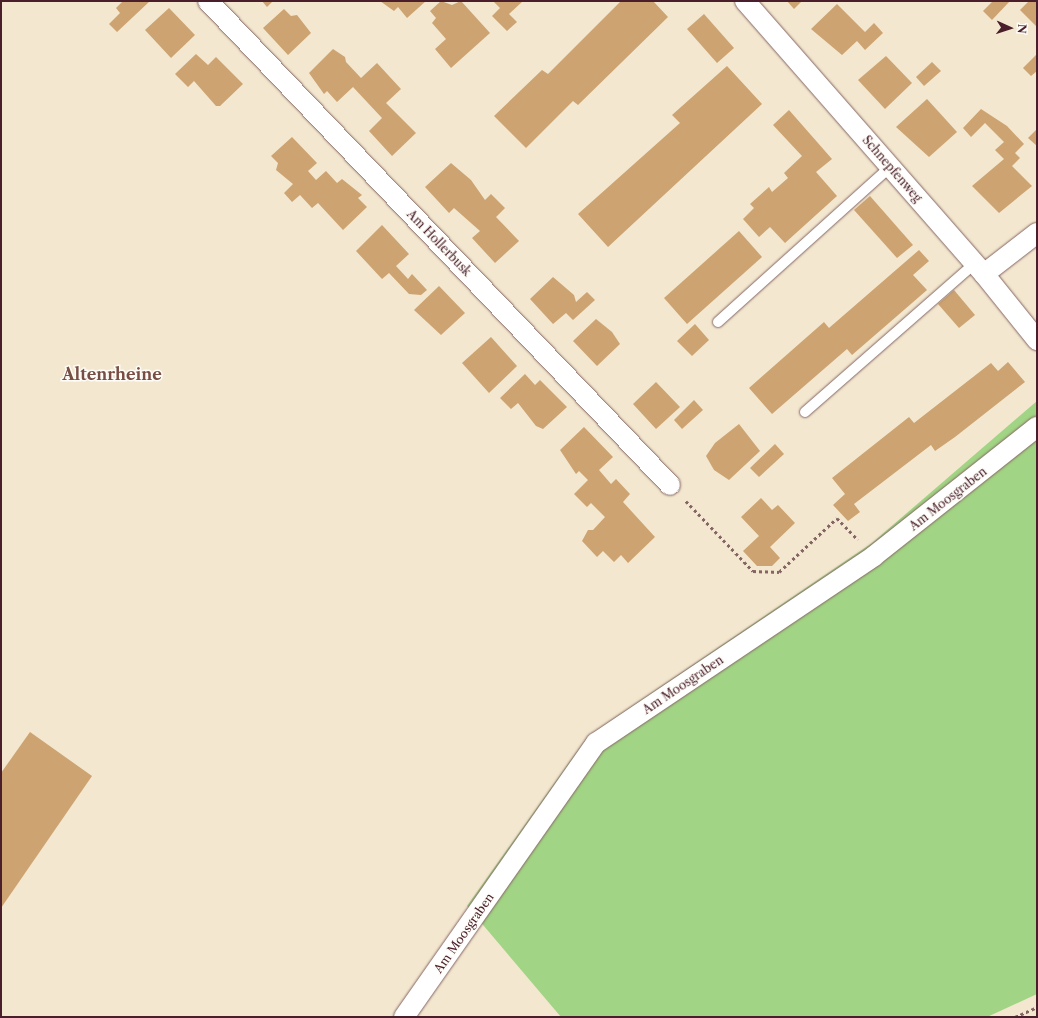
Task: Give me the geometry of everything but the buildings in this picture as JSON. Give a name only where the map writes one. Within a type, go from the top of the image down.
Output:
[{"type":"street","name":"Am Hollerbusk","points":[[208,1],[670,485]]},
{"type":"street","name":"Schnepfenweg","points":[[745,1],[979,268],[1037,340]]},
{"type":"street","points":[[979,268],[1037,233]]},
{"type":"street","name":"Am Moosgraben","points":[[404,1017],[596,743],[874,556],[1037,427]]},
{"type":"lane","points":[[718,322],[890,167]]},
{"type":"lane","points":[[805,412],[979,268]]},
{"type":"path","points":[[670,485],[753,571],[779,572],[837,518],[874,556]]},
{"type":"path","points":[[1015,1017],[1037,1007]]},
{"type":"green space","points":[[1037,401],[1037,994],[987,1017],[561,1017],[467,906],[588,736],[872,543]]},
{"type":"district","name":"Altenrheine","points":[[112,374]]}]
